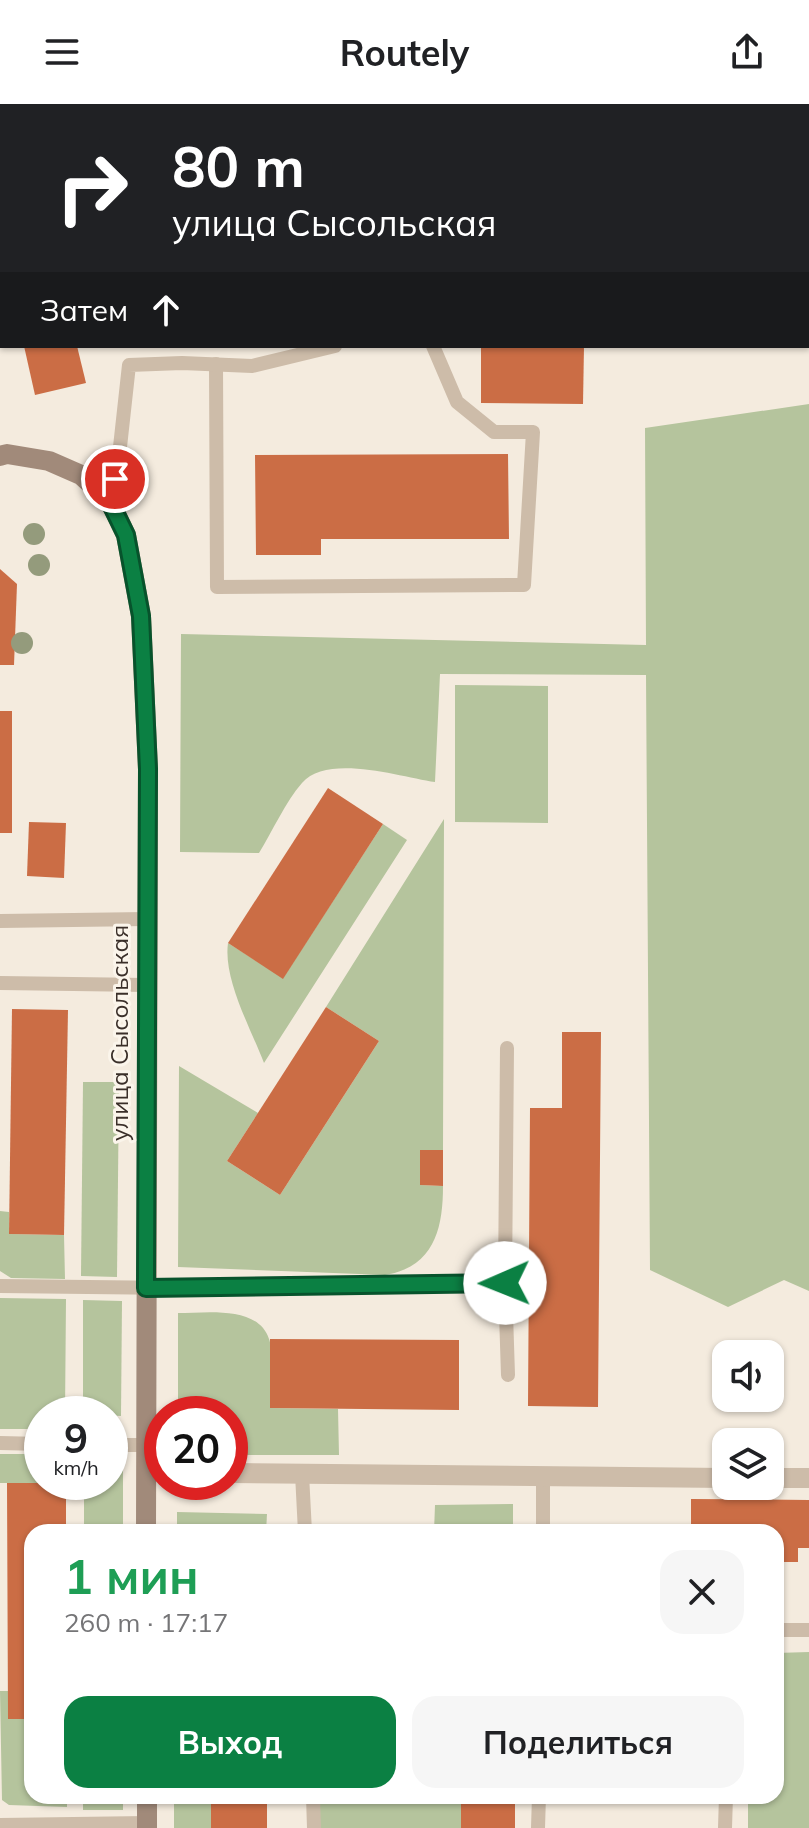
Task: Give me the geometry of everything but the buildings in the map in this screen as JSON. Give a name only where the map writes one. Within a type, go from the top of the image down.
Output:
[{"type":"main road","points":[[0,456],[7,454],[49,461],[81,475],[110,502]]},
{"type":"main road","name":"улица Сысольская","points":[[110,502],[126,535],[141,616],[148,769],[146,1396]]},
{"type":"main road","name":"улица Сысольская","points":[[147,1524],[150,1500]]},
{"type":"main road","points":[[147,1804],[147,1825]]},
{"type":"street","points":[[248,1473],[712,1478]]},
{"type":"street","points":[[784,1478],[809,1478]]},
{"type":"lane","points":[[110,502],[119,456],[129,365],[252,366],[327,348]]},
{"type":"lane","points":[[216,364],[217,587],[524,585],[533,432],[494,432],[457,402],[434,348]]},
{"type":"lane","points":[[0,921],[146,919]]},
{"type":"lane","points":[[0,983],[146,985]]},
{"type":"lane","points":[[507,1048],[505,1283],[508,1375]]},
{"type":"lane","points":[[0,1286],[146,1288],[505,1283]]},
{"type":"lane","points":[[0,1443],[24,1444]]},
{"type":"lane","points":[[302,1474],[305,1524]]},
{"type":"lane","points":[[543,1477],[543,1524]]},
{"type":"lane","points":[[784,1630],[809,1630]]},
{"type":"lane","points":[[313,1804],[314,1828]]},
{"type":"lane","points":[[538,1828],[539,1804]]},
{"type":"lane","points":[[725,1828],[726,1804]]},
{"type":"lane","points":[[0,1825],[147,1825]]},
{"type":"green space","points":[[809,404],[809,1291],[784,1280],[728,1307],[650,1270],[646,675],[440,674],[435,782],[365,769],[329,769],[313,774],[296,790],[259,853],[180,852],[181,634],[646,645],[645,428]]},
{"type":"green space","points":[[455,685],[548,686],[548,823],[455,822]]},
{"type":"green space","points":[[444,819],[443,1150],[420,1150],[420,1185],[443,1186],[441,1217],[432,1244],[415,1264],[385,1275],[178,1267],[179,1066],[258,1113],[227,1161],[280,1195],[379,1041],[326,1007]]},
{"type":"green space","points":[[383,824],[407,840],[264,1063],[234,988],[228,943],[283,978]]},
{"type":"green space","points":[[83,1082],[119,1082],[117,1277],[81,1276]]},
{"type":"green space","points":[[0,1211],[9,1212],[9,1234],[64,1235],[65,1279],[11,1278],[0,1271]]},
{"type":"green space","points":[[0,1298],[66,1299],[65,1396],[24,1396],[24,1429],[0,1429]]},
{"type":"green space","points":[[83,1300],[122,1301],[121,1396],[83,1396]]},
{"type":"green space","points":[[216,1312],[243,1316],[263,1328],[269,1339],[270,1408],[338,1409],[339,1455],[248,1455],[248,1396],[178,1396],[178,1313]]},
{"type":"green space","points":[[0,1454],[24,1454],[24,1483],[0,1483]]},
{"type":"green space","points":[[84,1500],[123,1500],[123,1524],[84,1524]]},
{"type":"green space","points":[[513,1504],[513,1524],[434,1524],[435,1505]]},
{"type":"green space","points":[[177,1512],[267,1514],[266,1524],[177,1524]]},
{"type":"green space","points":[[809,1652],[809,1828],[748,1828],[748,1804],[784,1804],[784,1653]]},
{"type":"green space","points":[[0,1691],[8,1691],[24,1710],[24,1804],[67,1804],[67,1807],[9,1805],[2,1800]]},
{"type":"green space","points":[[83,1804],[123,1804],[123,1810],[83,1810]]},
{"type":"green space","points":[[174,1804],[211,1804],[211,1828],[174,1828]]},
{"type":"green space","points":[[318,1804],[461,1804],[461,1828],[319,1828]]},
{"type":"route","points":[[115,479],[110,502],[126,535],[139,597],[148,769],[146,1288],[505,1283]]}]
